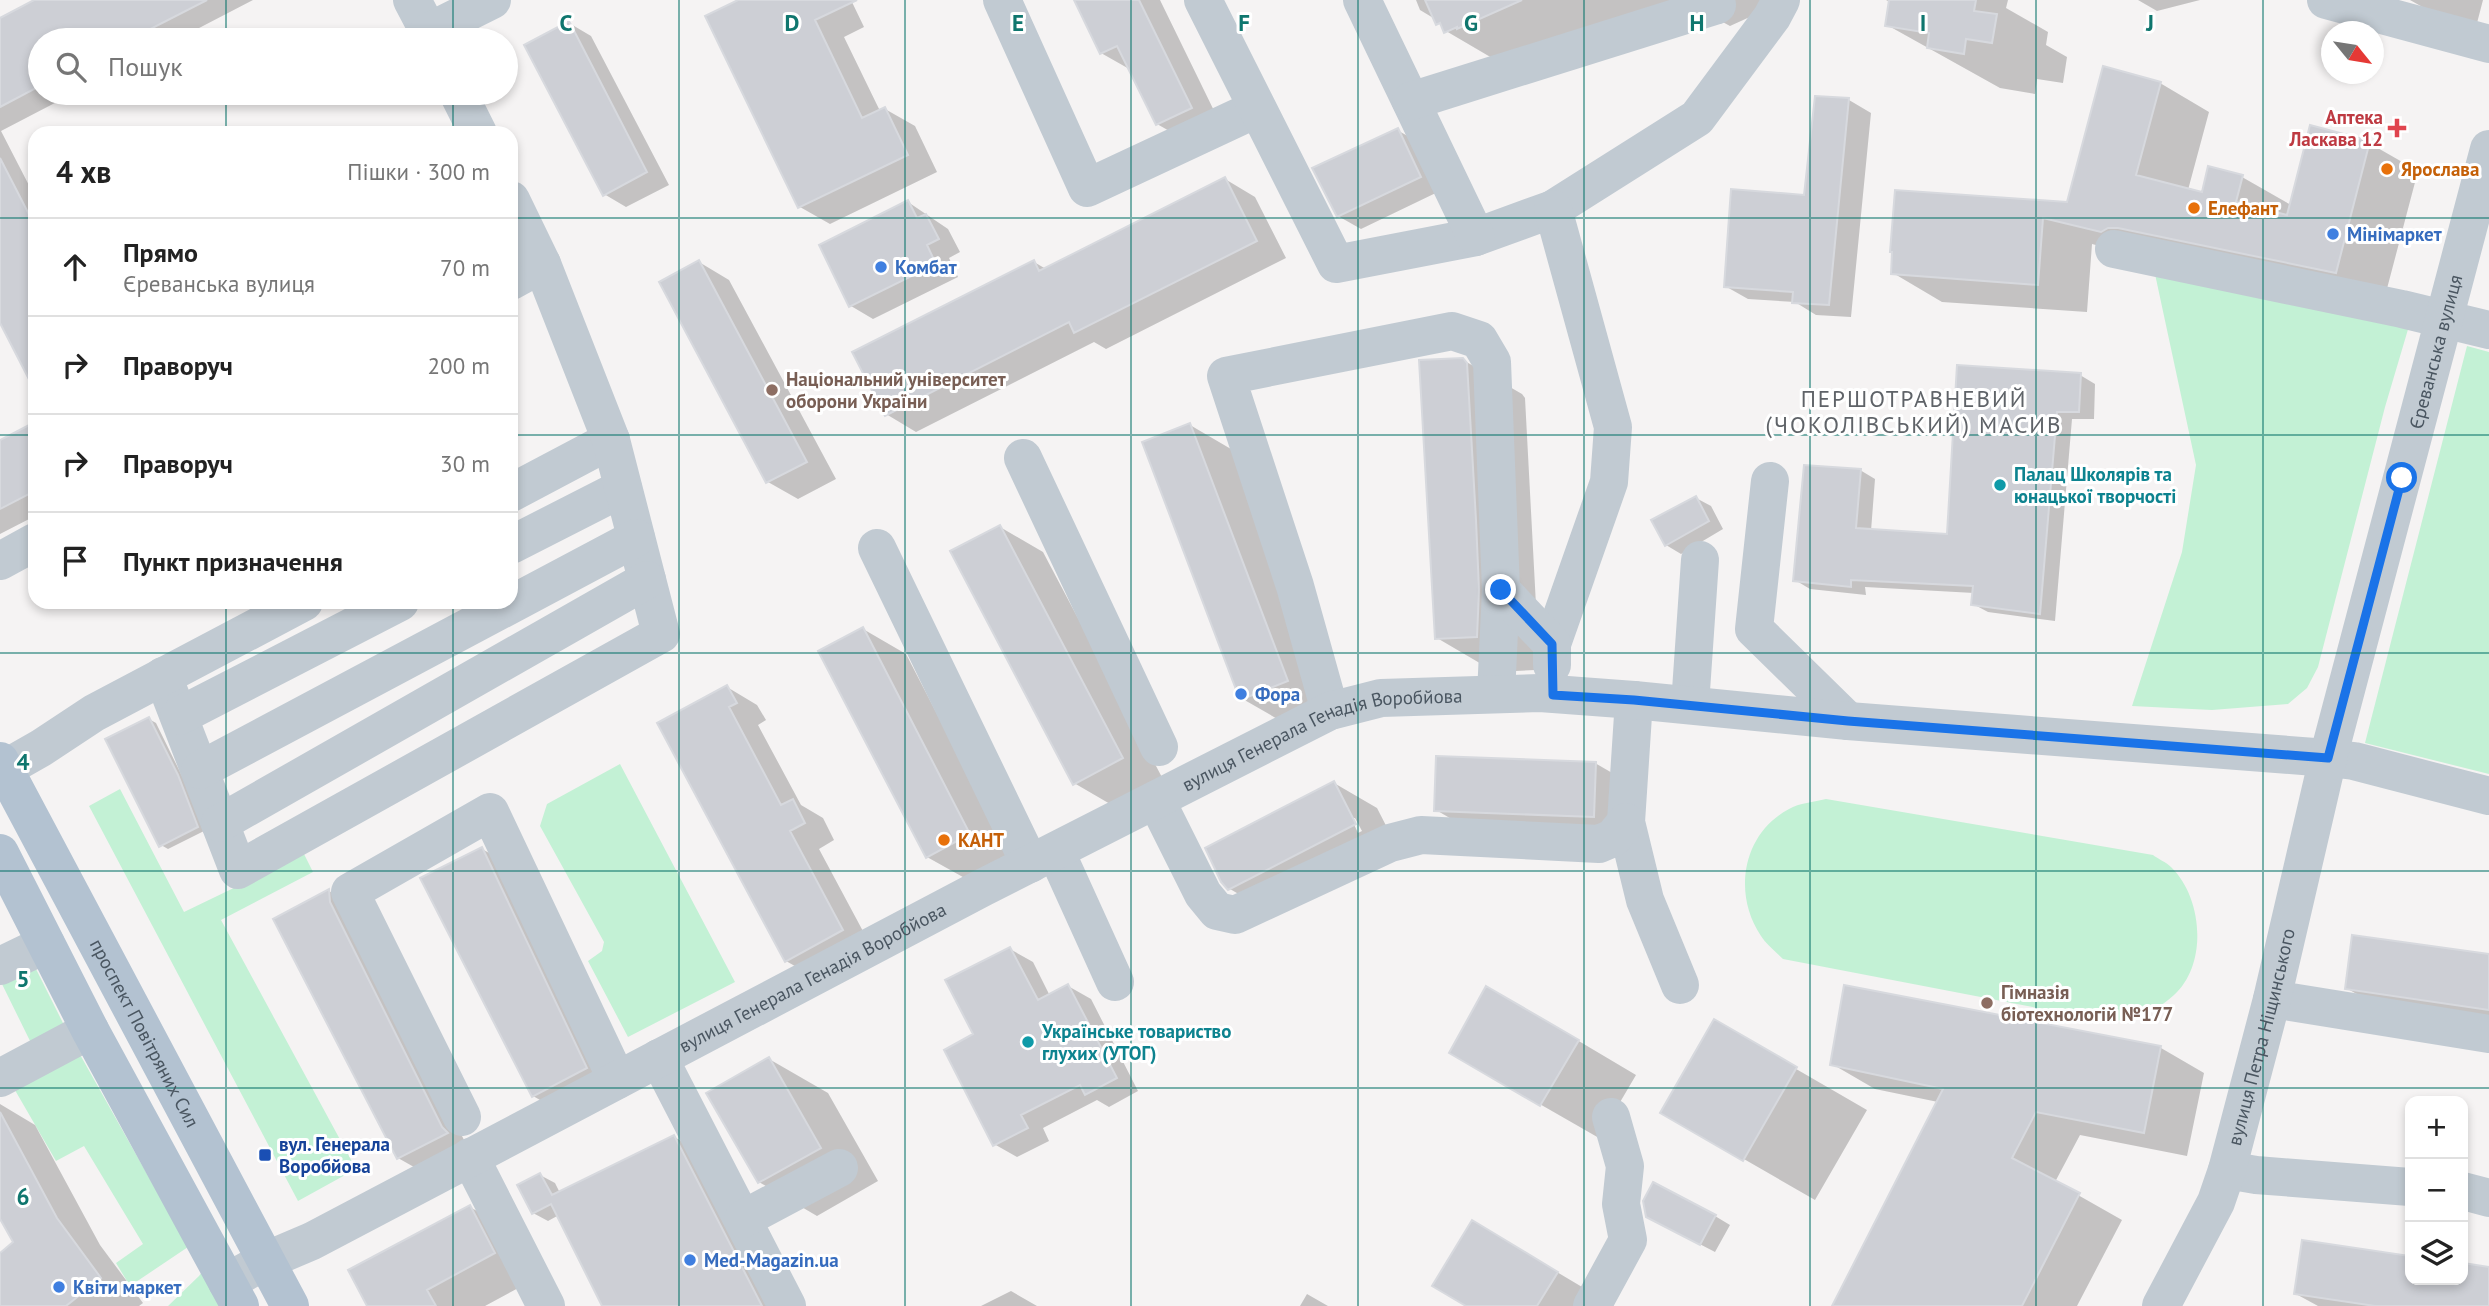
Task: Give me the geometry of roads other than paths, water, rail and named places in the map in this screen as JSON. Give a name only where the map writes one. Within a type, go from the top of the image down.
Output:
[{"type":"main road","name":"проспект Повітряних Сил","points":[[2,765],[290,1306]]},
{"type":"main road","points":[[0,853],[90,1030],[233,1294]]},
{"type":"street","points":[[424,24],[492,0]]},
{"type":"street","points":[[1002,0],[1087,188],[1256,109]]},
{"type":"street","points":[[1203,0],[1336,264],[1476,237],[1553,209],[1697,118],[1781,0]]},
{"type":"street","points":[[1362,0],[1476,237]]},
{"type":"street","points":[[2326,0],[2489,44]]},
{"type":"street","points":[[1411,102],[1717,5]]},
{"type":"street","points":[[464,105],[474,126]]},
{"type":"street","name":"Єреванська вулиця","points":[[2328,758],[2443,318],[2479,222],[2489,149]]},
{"type":"street","points":[[1553,209],[1613,427],[1609,482],[1552,644],[1553,695]]},
{"type":"street","points":[[163,676],[239,870],[661,634],[611,440],[527,273],[518,232]]},
{"type":"street","points":[[2114,249],[2489,330]]},
{"type":"street","points":[[1330,710],[1295,586],[1226,376],[1452,331],[1479,340],[1492,362],[1501,590],[1496,694]]},
{"type":"street","points":[[518,489],[611,440]]},
{"type":"street","points":[[1023,458],[1159,747]]},
{"type":"street","points":[[1770,481],[1754,629],[1848,721]]},
{"type":"street","points":[[518,541],[623,488]]},
{"type":"street","points":[[518,601],[636,538]]},
{"type":"street","points":[[0,561],[28,546]]},
{"type":"street","points":[[877,548],[1043,858],[1115,982]]},
{"type":"street","points":[[1690,705],[1700,560]]},
{"type":"street","points":[[220,823],[647,580]]},
{"type":"street","points":[[1501,590],[1552,644]]},
{"type":"street","points":[[2,765],[41,748],[94,713],[291,609]]},
{"type":"street","points":[[179,716],[386,609]]},
{"type":"street","points":[[200,770],[503,609]]},
{"type":"street","name":"вулиця Генерала Генадія Воробйова","points":[[233,1294],[265,1261],[312,1241],[1330,710],[1381,698],[1496,694],[1634,700],[1848,721],[2328,758],[2354,761],[2489,796]]},
{"type":"street","points":[[1634,700],[1626,822],[1646,900],[1680,985]]},
{"type":"street","name":"вулиця Петра Ніщинського","points":[[2161,1306],[2216,1202],[2227,1170],[2272,999],[2328,758]]},
{"type":"street","points":[[1156,800],[1203,894],[1217,911],[1235,915],[1390,843],[1421,835],[1599,844],[1614,838],[1626,822]]},
{"type":"street","points":[[462,1117],[350,892],[491,812],[617,1080]]},
{"type":"street","points":[[0,965],[46,944]]},
{"type":"street","points":[[2272,999],[2489,1034]]},
{"type":"street","points":[[0,1078],[90,1030]]},
{"type":"street","points":[[659,1058],[787,1306]]},
{"type":"street","points":[[1592,1306],[1628,1240],[1621,1204],[1625,1166],[1611,1117]]},
{"type":"street","points":[[470,1157],[546,1306]]},
{"type":"street","points":[[743,1219],[839,1168]]},
{"type":"street","points":[[2227,1170],[2256,1175],[2405,1187]]},
{"type":"street","points":[[2468,1192],[2489,1198]]},
{"type":"place","name":"Аптека Ласкава 12","points":[[2397,128]]},
{"type":"place","name":"Ярослава","points":[[2387,169]]},
{"type":"place","name":"Елефант","points":[[2194,208]]},
{"type":"place","name":"Мінімаркет","points":[[2333,234]]},
{"type":"place","name":"Комбат","points":[[881,267]]},
{"type":"place","name":"Національний університет оборони України","points":[[772,390]]},
{"type":"place","name":"Палац Школярів та юнацької творчості","points":[[2000,485]]},
{"type":"place","name":"Фора","points":[[1241,694]]},
{"type":"place","name":"КАНТ","points":[[944,840]]},
{"type":"place","name":"Гімназія біотехнологій №177","points":[[1987,1003]]},
{"type":"place","name":"Українське товариство глухих (УТОГ)","points":[[1028,1042]]},
{"type":"place","name":"вул. Генерала Воробйова","points":[[265,1155]]},
{"type":"place","name":"Med-Magazin.ua","points":[[690,1260]]},
{"type":"place","name":"Квіти маркет","points":[[59,1287]]},
{"type":"district","name":"ПЕРШОТРАВНЕВИЙ (ЧОКОЛІВСЬКИЙ) МАСИВ","points":[[1914,411]]}]
